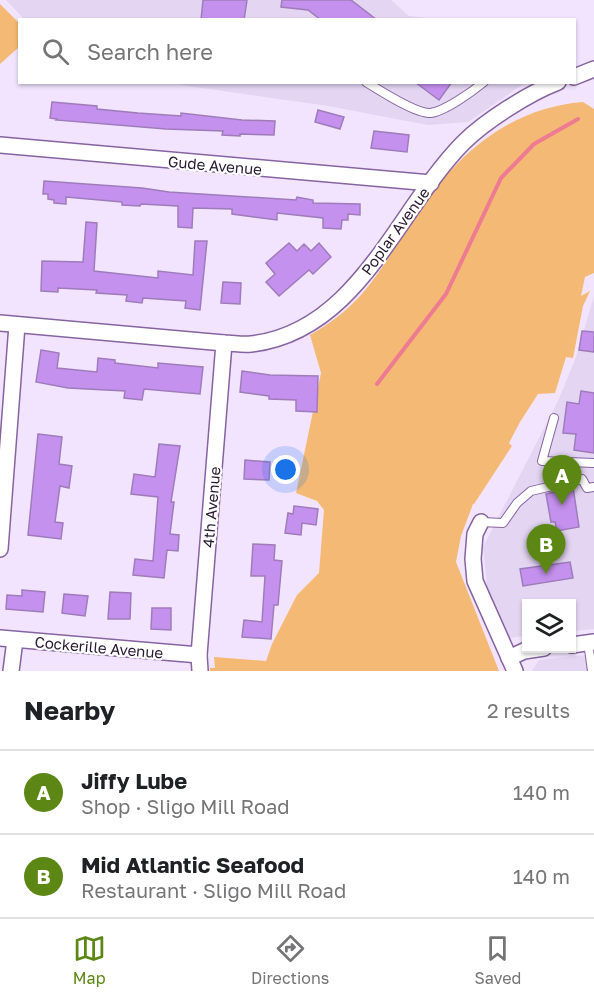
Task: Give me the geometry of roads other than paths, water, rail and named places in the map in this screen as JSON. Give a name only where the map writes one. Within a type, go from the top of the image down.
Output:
[{"type":"street","points":[[576,75],[594,69]]},
{"type":"street","name":"Poplar Avenue","points":[[0,323],[251,344],[278,338],[306,326],[328,311],[373,265],[431,183],[462,144],[480,128],[553,84]]},
{"type":"street","name":"Gude Avenue","points":[[0,146],[431,183]]},
{"type":"street","points":[[0,549],[17,325]]},
{"type":"street","name":"4th Avenue","points":[[200,671],[199,655],[224,343]]},
{"type":"street","points":[[481,522],[475,534],[473,559],[475,581],[512,664]]},
{"type":"street","points":[[8,639],[11,671]]},
{"type":"street","name":"Cockerille Avenue","points":[[8,639],[199,655]]},
{"type":"street","points":[[576,644],[591,642]]},
{"type":"lane","points":[[370,84],[412,108],[430,113],[460,100],[481,84]]},
{"type":"lane","points":[[554,418],[542,461],[594,462]]},
{"type":"lane","points":[[481,522],[503,523],[517,503],[531,491],[582,479],[587,488],[594,487]]},
{"type":"lane","points":[[591,642],[592,671]]},
{"type":"waterway","points":[[377,384],[446,294],[501,178],[534,144],[578,119]]},
{"type":"place","name":"Jiffy Lube","points":[[562,505]]},
{"type":"place","name":"Mid Atlantic Seafood","points":[[546,574]]}]
